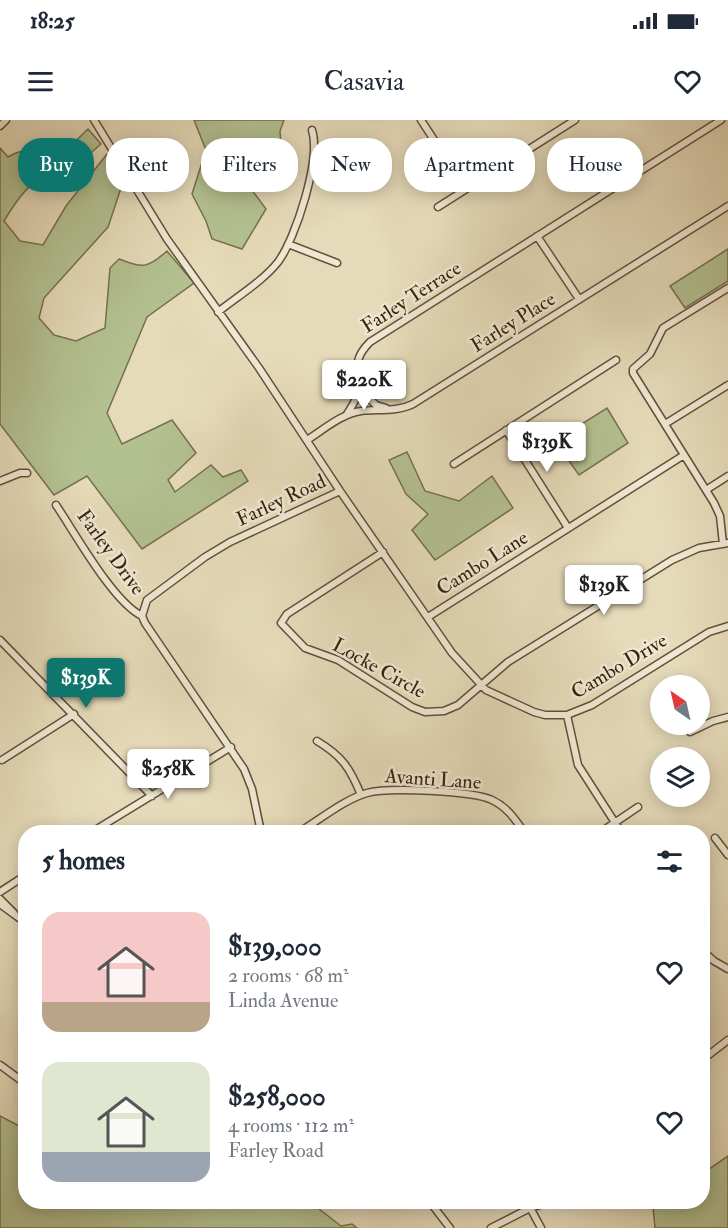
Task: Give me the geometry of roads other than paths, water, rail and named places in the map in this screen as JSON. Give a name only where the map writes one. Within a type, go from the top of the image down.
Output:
[{"type":"street","points":[[0,126],[6,120]]},
{"type":"street","name":"Farley Road","points":[[94,120],[155,222],[259,368],[340,491],[221,547],[152,595],[144,605],[142,616]]},
{"type":"street","points":[[421,120],[433,138]]},
{"type":"street","points":[[535,145],[575,120]]},
{"type":"street","name":"Farley Terrace","points":[[346,414],[354,403],[358,388],[356,368],[360,354],[370,342],[721,120]]},
{"type":"street","points":[[218,312],[272,268],[288,244],[311,172],[314,147],[312,130]]},
{"type":"street","points":[[438,207],[461,192]]},
{"type":"street","name":"Farley Place","points":[[307,440],[346,414],[408,407],[728,206]]},
{"type":"street","points":[[537,236],[579,299]]},
{"type":"street","points":[[288,244],[337,263]]},
{"type":"street","points":[[480,685],[508,662],[672,560],[699,548],[726,544],[720,516],[633,373],[633,369],[650,354],[663,328],[728,288]]},
{"type":"street","points":[[454,464],[616,360]]},
{"type":"street","points":[[665,424],[728,385]]},
{"type":"street","points":[[358,388],[376,405],[388,409]]},
{"type":"street","points":[[506,430],[568,528]]},
{"type":"street","name":"Cambo Lane","points":[[340,491],[428,617],[684,455]]},
{"type":"street","points":[[0,481],[27,473]]},
{"type":"street","points":[[706,490],[728,476]]},
{"type":"street","name":"Farley Drive","points":[[56,505],[112,586],[135,612],[142,616]]},
{"type":"street","name":"Locke Circle","points":[[383,552],[286,614],[282,620],[283,626],[305,648],[338,660],[419,710],[431,712],[452,708],[480,685]]},
{"type":"street","points":[[142,616],[231,747],[248,779],[259,825]]},
{"type":"street","name":"Cambo Drive","points":[[428,617],[452,653],[480,685],[494,695],[545,715],[567,715],[592,705],[709,632],[728,626]]},
{"type":"street","points":[[0,640],[152,796]]},
{"type":"street","points":[[2,760],[74,714]]},
{"type":"street","points":[[567,715],[578,765],[615,823]]},
{"type":"street","points":[[710,722],[728,717]]},
{"type":"street","points":[[317,741],[345,762],[352,772],[361,795]]},
{"type":"street","points":[[104,825],[231,747]]},
{"type":"street","name":"Avanti Lane","points":[[311,825],[361,795],[387,789],[482,796],[497,802],[507,810],[519,825]]},
{"type":"street","points":[[612,825],[638,807]]},
{"type":"street","points":[[715,838],[728,855]]},
{"type":"street","points":[[0,892],[18,880]]},
{"type":"street","points":[[0,898],[16,916]]},
{"type":"street","points":[[0,904],[16,916]]},
{"type":"street","points":[[710,957],[728,969]]},
{"type":"street","points":[[710,1054],[728,1040]]},
{"type":"street","points":[[0,1065],[18,1078]]},
{"type":"street","points":[[435,1209],[450,1228]]},
{"type":"street","points":[[491,1228],[528,1209]]},
{"type":"street","points":[[531,1209],[542,1228]]}]
